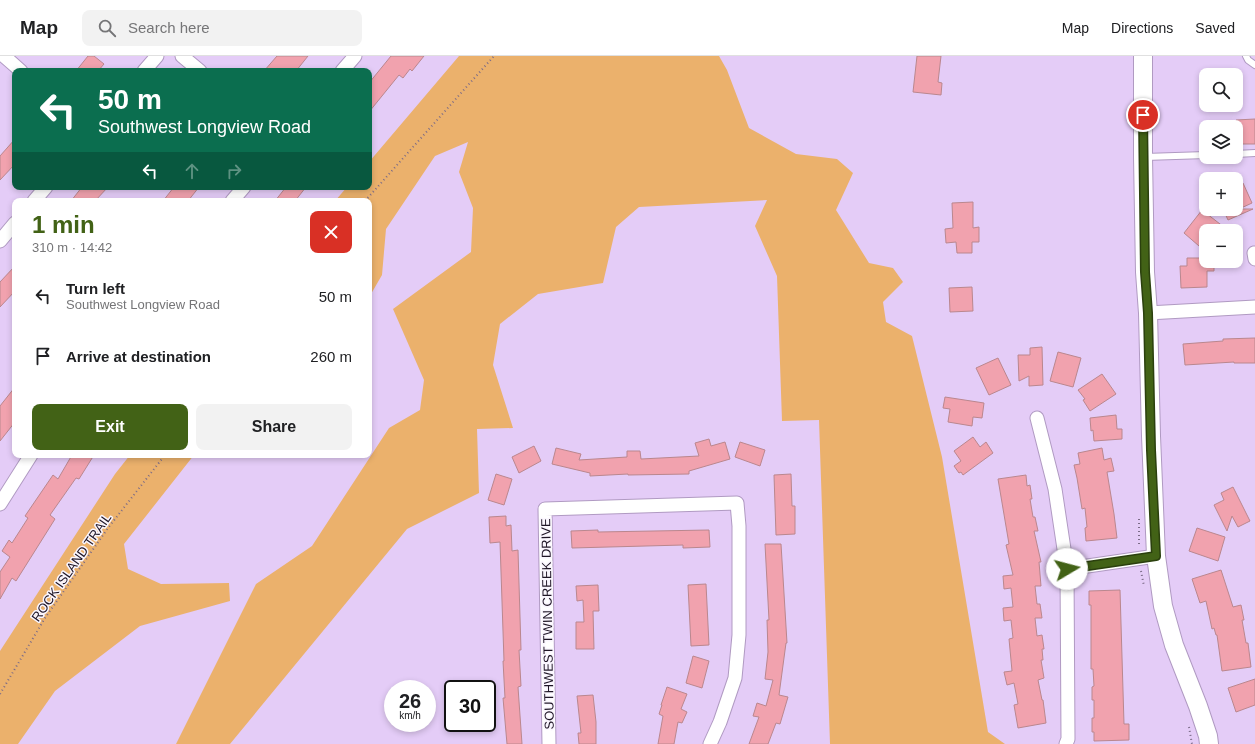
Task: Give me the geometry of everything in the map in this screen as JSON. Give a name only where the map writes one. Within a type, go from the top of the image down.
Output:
[{"type":"street","points":[[4,56],[18,68]]},
{"type":"street","points":[[147,68],[157,56]]},
{"type":"street","points":[[182,56],[196,68]]},
{"type":"street","points":[[345,68],[355,56]]},
{"type":"street","points":[[1143,56],[1145,272],[1148,313],[1151,450],[1156,556],[1163,606],[1174,645],[1198,706],[1208,736],[1209,744]]},
{"type":"street","points":[[37,198],[43,190]]},
{"type":"street","points":[[235,198],[241,190]]},
{"type":"street","points":[[0,241],[12,227]]},
{"type":"street","points":[[1148,313],[1255,307]]},
{"type":"street","points":[[1037,418],[1055,489],[1067,569],[1068,739],[1066,744]]},
{"type":"street","points":[[0,504],[29,458]]},
{"type":"street","name":"SOUTHWEST TWIN CREEK DRIVE","points":[[549,744],[545,509],[737,503],[739,526],[739,635],[735,678],[720,722],[710,744]]},
{"type":"street","points":[[1067,569],[1156,556]]},
{"type":"lane","points":[[1246,56],[1248,60],[1255,65]]},
{"type":"lane","points":[[1243,154],[1255,153]]},
{"type":"lane","points":[[1143,157],[1199,155]]},
{"type":"path","points":[[368,198],[494,56]]},
{"type":"path","name":"ROCK ISLAND TRAIL","points":[[0,694],[45,618],[108,528],[163,458]]},
{"type":"shaded area","points":[[459,56],[719,56],[727,70],[749,128],[796,154],[837,159],[853,173],[836,210],[869,263],[893,268],[903,282],[883,302],[886,322],[912,336],[942,457],[988,732],[1005,744],[830,744],[819,420],[782,421],[777,276],[755,226],[767,200],[639,207],[616,227],[603,283],[538,294],[500,324],[493,365],[513,428],[477,429],[479,493],[407,529],[230,744],[176,744],[256,584],[312,546],[369,458],[372,458],[372,454],[389,428],[420,410],[424,380],[393,309],[471,252],[473,208],[459,172],[468,142],[435,156],[386,229],[382,275],[372,292],[372,198],[338,198],[344,190],[372,190],[372,158]]},
{"type":"shaded area","points":[[128,458],[192,458],[124,544],[128,569],[161,584],[229,583],[230,601],[140,626],[55,691],[18,744],[0,744],[0,651],[115,474]]},
{"type":"building","points":[[88,56],[94,56],[104,64],[101,68],[78,68]]},
{"type":"building","points":[[277,56],[308,56],[298,68],[267,68]]},
{"type":"building","points":[[391,56],[424,56],[412,71],[410,69],[403,78],[399,75],[372,108],[372,79]]},
{"type":"building","points":[[917,56],[941,56],[938,82],[942,83],[941,95],[913,92]]},
{"type":"building","points":[[1255,119],[1255,144],[1243,144],[1243,120],[1236,120]]},
{"type":"building","points":[[12,142],[12,167],[0,180],[0,156]]},
{"type":"building","points":[[1243,183],[1252,203],[1243,207]]},
{"type":"building","points":[[80,190],[105,190],[98,198],[73,198]]},
{"type":"building","points":[[172,190],[197,190],[190,198],[165,198]]},
{"type":"building","points":[[284,190],[304,190],[297,198],[277,198]]},
{"type":"building","points":[[973,202],[973,228],[979,227],[979,242],[972,242],[972,253],[957,253],[956,242],[946,243],[945,229],[953,228],[952,203]]},
{"type":"building","points":[[1243,209],[1253,209],[1243,213]]},
{"type":"building","points":[[1199,214],[1199,216],[1210,216],[1220,224],[1199,224],[1199,246],[1184,233]]},
{"type":"building","points":[[1226,216],[1237,216],[1228,220]]},
{"type":"building","points":[[1187,258],[1199,258],[1199,268],[1214,268],[1214,271],[1207,271],[1207,287],[1181,288],[1180,266],[1187,266]]},
{"type":"building","points":[[12,269],[12,294],[0,307],[0,282]]},
{"type":"building","points":[[972,287],[973,311],[950,312],[949,288]]},
{"type":"building","points":[[1255,338],[1255,363],[1234,362],[1185,365],[1183,344],[1223,341],[1223,339]]},
{"type":"building","points":[[1042,347],[1043,385],[1029,386],[1029,376],[1019,381],[1018,355],[1030,355],[1030,348]]},
{"type":"building","points":[[1058,352],[1081,358],[1073,387],[1050,381]]},
{"type":"building","points":[[998,358],[1011,385],[989,395],[976,368]]},
{"type":"building","points":[[1102,374],[1116,394],[1090,411],[1083,400],[1085,399],[1078,390]]},
{"type":"building","points":[[12,391],[12,426],[0,441],[0,406]]},
{"type":"building","points":[[945,397],[984,403],[982,418],[973,417],[972,426],[948,422],[950,409],[943,408]]},
{"type":"building","points":[[1116,415],[1117,429],[1122,429],[1122,439],[1094,441],[1093,430],[1091,431],[1090,418]]},
{"type":"building","points":[[973,437],[980,447],[986,442],[993,453],[963,475],[961,472],[959,473],[954,466],[961,461],[954,451]]},
{"type":"building","points":[[709,439],[711,446],[725,442],[730,459],[689,471],[689,474],[628,474],[590,476],[590,473],[552,464],[556,448],[581,454],[579,460],[627,457],[627,451],[640,451],[641,459],[699,456],[695,443]]},
{"type":"building","points":[[740,442],[765,450],[760,466],[735,457]]},
{"type":"building","points":[[534,446],[541,461],[519,473],[512,457]]},
{"type":"building","points":[[1102,448],[1104,460],[1111,458],[1114,471],[1107,472],[1117,538],[1086,541],[1085,528],[1087,527],[1085,508],[1082,509],[1074,465],[1080,464],[1078,453]]},
{"type":"building","points":[[70,458],[92,458],[79,479],[76,478],[50,515],[55,519],[16,581],[12,578],[0,599],[0,572],[10,557],[2,551],[9,540],[12,543],[28,518],[25,516],[53,475],[58,479]]},
{"type":"building","points":[[496,474],[512,479],[504,505],[488,500]]},
{"type":"building","points":[[791,474],[792,506],[795,506],[795,534],[776,535],[774,475]]},
{"type":"building","points":[[1026,475],[1027,486],[1030,485],[1032,499],[1030,499],[1033,517],[1035,517],[1038,531],[1034,531],[1041,562],[1039,562],[1041,586],[1035,586],[1037,604],[1040,604],[1042,618],[1035,618],[1037,636],[1042,635],[1044,649],[1042,649],[1043,660],[1041,660],[1044,678],[1038,680],[1043,700],[1046,723],[1018,728],[1014,705],[1018,704],[1014,683],[1007,685],[1004,672],[1012,671],[1009,639],[1013,638],[1011,620],[1004,621],[1003,608],[1013,607],[1011,588],[1004,589],[1003,576],[1013,575],[1006,545],[1009,544],[998,479]]},
{"type":"building","points":[[1233,487],[1250,521],[1238,527],[1232,516],[1227,531],[1214,505],[1224,500],[1221,493]]},
{"type":"building","points":[[506,516],[506,526],[511,525],[512,551],[518,550],[521,650],[519,650],[521,686],[518,687],[522,744],[507,744],[503,698],[505,698],[500,542],[490,543],[489,517]]},
{"type":"building","points":[[1197,528],[1225,537],[1218,561],[1189,551]]},
{"type":"building","points":[[598,530],[598,532],[709,530],[710,547],[683,548],[683,545],[572,548],[571,531]]},
{"type":"building","points":[[765,544],[781,544],[787,643],[779,695],[788,697],[780,724],[776,723],[768,744],[749,744],[759,717],[753,716],[757,703],[766,706],[773,680],[765,679],[768,652],[767,620],[769,620]]},
{"type":"building","points":[[1221,570],[1233,607],[1241,605],[1244,620],[1242,620],[1246,643],[1248,643],[1251,667],[1222,671],[1217,635],[1214,628],[1212,629],[1206,601],[1200,603],[1192,579]]},
{"type":"building","points":[[706,584],[709,645],[691,646],[688,585]]},
{"type":"building","points":[[598,585],[599,611],[593,611],[594,649],[576,649],[576,622],[584,622],[583,600],[577,601],[576,586]]},
{"type":"building","points":[[1120,590],[1124,724],[1129,724],[1129,740],[1094,741],[1094,732],[1092,732],[1094,700],[1092,700],[1092,687],[1094,686],[1093,669],[1091,669],[1091,605],[1089,605],[1089,591]]},
{"type":"building","points":[[693,656],[709,661],[702,688],[686,683]]},
{"type":"building","points":[[1255,679],[1255,705],[1236,712],[1228,688]]},
{"type":"building","points":[[667,687],[687,694],[681,709],[687,712],[682,723],[678,722],[674,744],[658,744],[663,716],[659,714]]},
{"type":"building","points":[[593,695],[596,722],[596,744],[579,744],[578,733],[581,733],[577,696]]},
{"type":"route","points":[[1067,569],[1156,556],[1151,450],[1148,313],[1145,272],[1146,237],[1143,115]]}]
